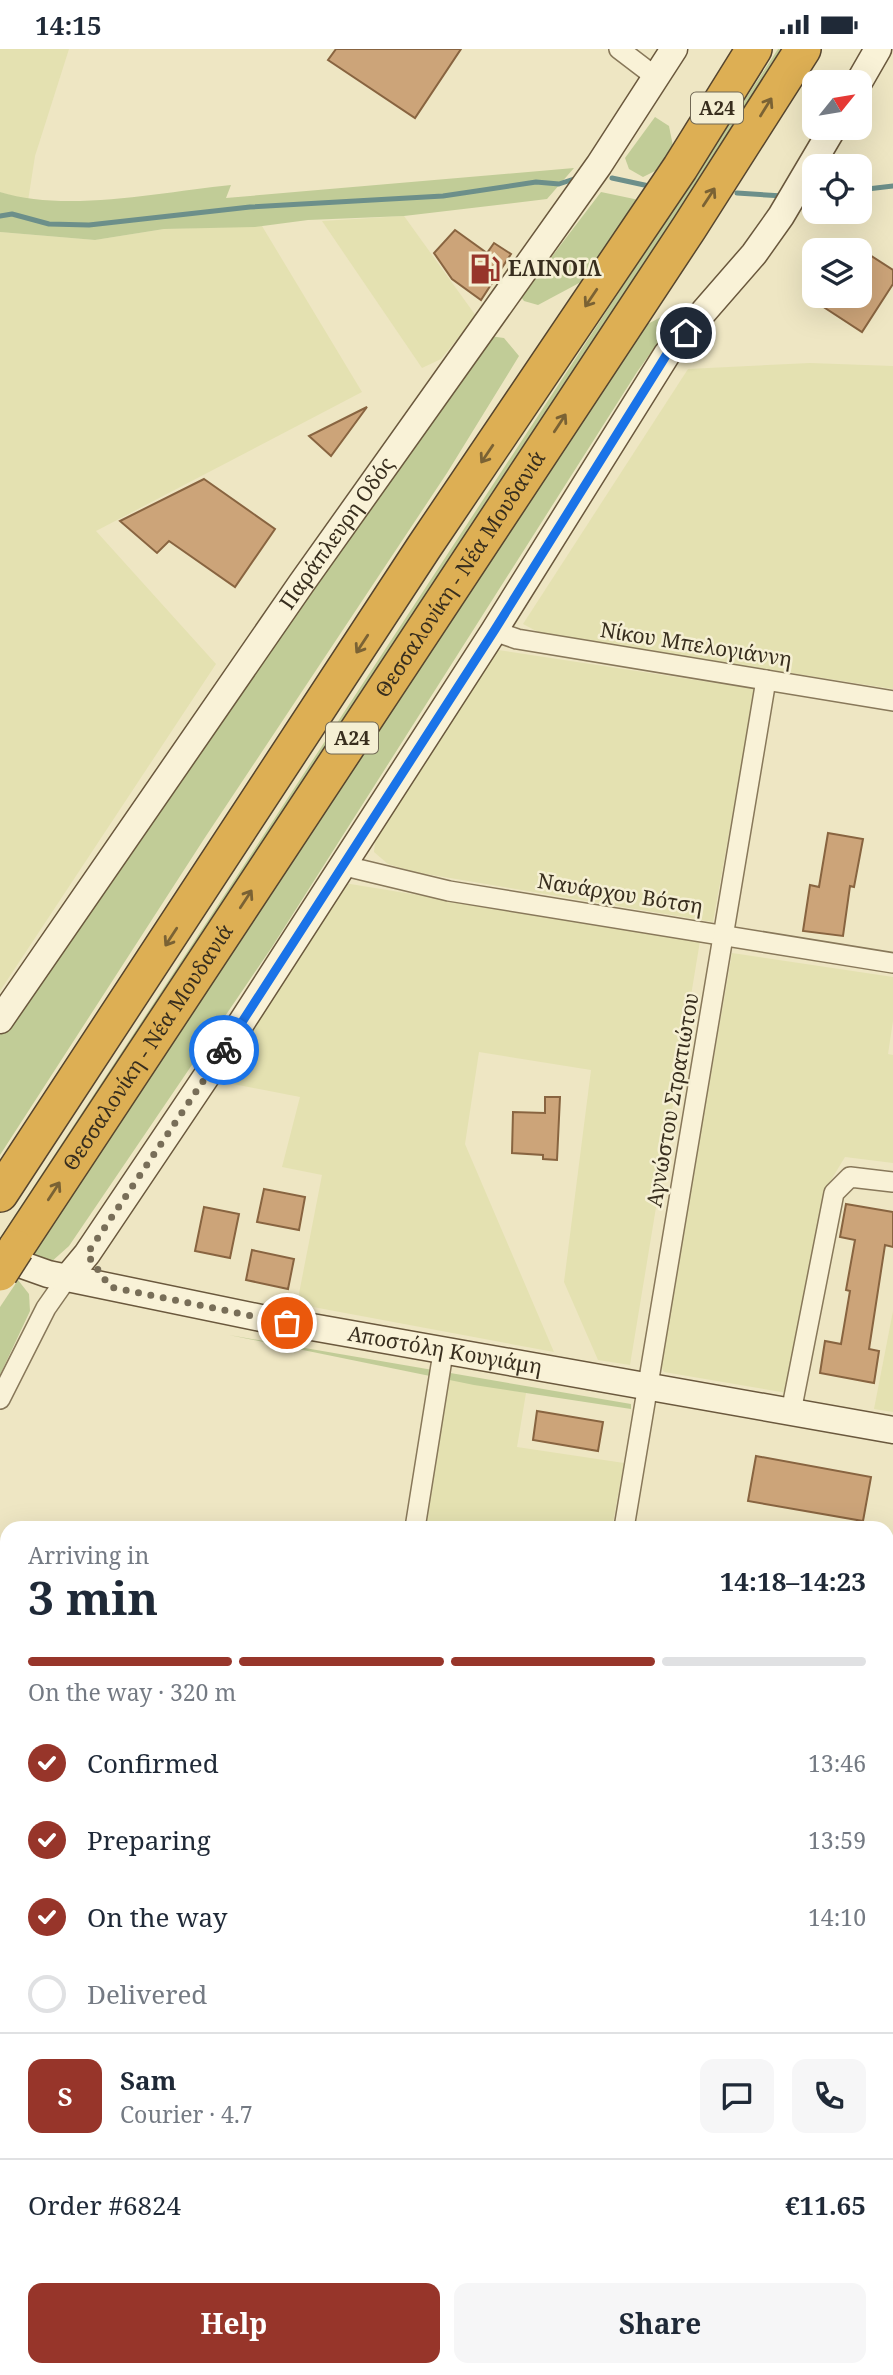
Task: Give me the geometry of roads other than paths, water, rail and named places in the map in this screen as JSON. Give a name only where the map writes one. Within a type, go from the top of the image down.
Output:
[{"type":"highway","name":"Θεσσαλονίκη - Νέα Μουδανιά","points":[[0,1194],[424,547],[680,168],[754,49]]},
{"type":"highway","name":"Θεσσαλονίκη - Νέα Μουδανιά","points":[[5,1259],[689,228],[803,49]]},
{"type":"street","points":[[619,49],[657,78]]},
{"type":"street","name":"Παράπλευρη Οδός","points":[[0,1020],[657,78],[674,49]]},
{"type":"street","points":[[866,70],[878,49]]},
{"type":"street","points":[[0,1399],[46,1308],[66,1278],[87,1254],[216,1062],[494,631],[667,354],[730,283],[781,216],[825,140]]},
{"type":"street","name":"Νίκου Μπελογιάννη","points":[[494,631],[517,639],[893,701]]},
{"type":"street","name":"Αγνώστου Στρατιώτου","points":[[625,1521],[766,680]]},
{"type":"street","name":"Ναυάρχου Βότση","points":[[341,865],[449,891],[724,933],[893,963]]},
{"type":"street","points":[[791,1412],[837,1186],[850,1177],[893,1182]]},
{"type":"street","points":[[87,1254],[110,1287]]},
{"type":"street","name":"Αποστόλη Κουγιάμη","points":[[5,1259],[66,1278],[443,1353],[893,1430]]},
{"type":"street","points":[[416,1521],[443,1353]]},
{"type":"waterway","points":[[0,216],[12,214],[49,224],[89,225],[250,207],[443,196],[536,182],[559,184],[577,178]]},
{"type":"waterway","points":[[612,178],[649,186]]},
{"type":"waterway","points":[[872,188],[893,186]]},
{"type":"waterway","points":[[737,193],[783,196]]},
{"type":"place","name":"ΕΛΙΝΟΙΛ","points":[[485,269]]}]
